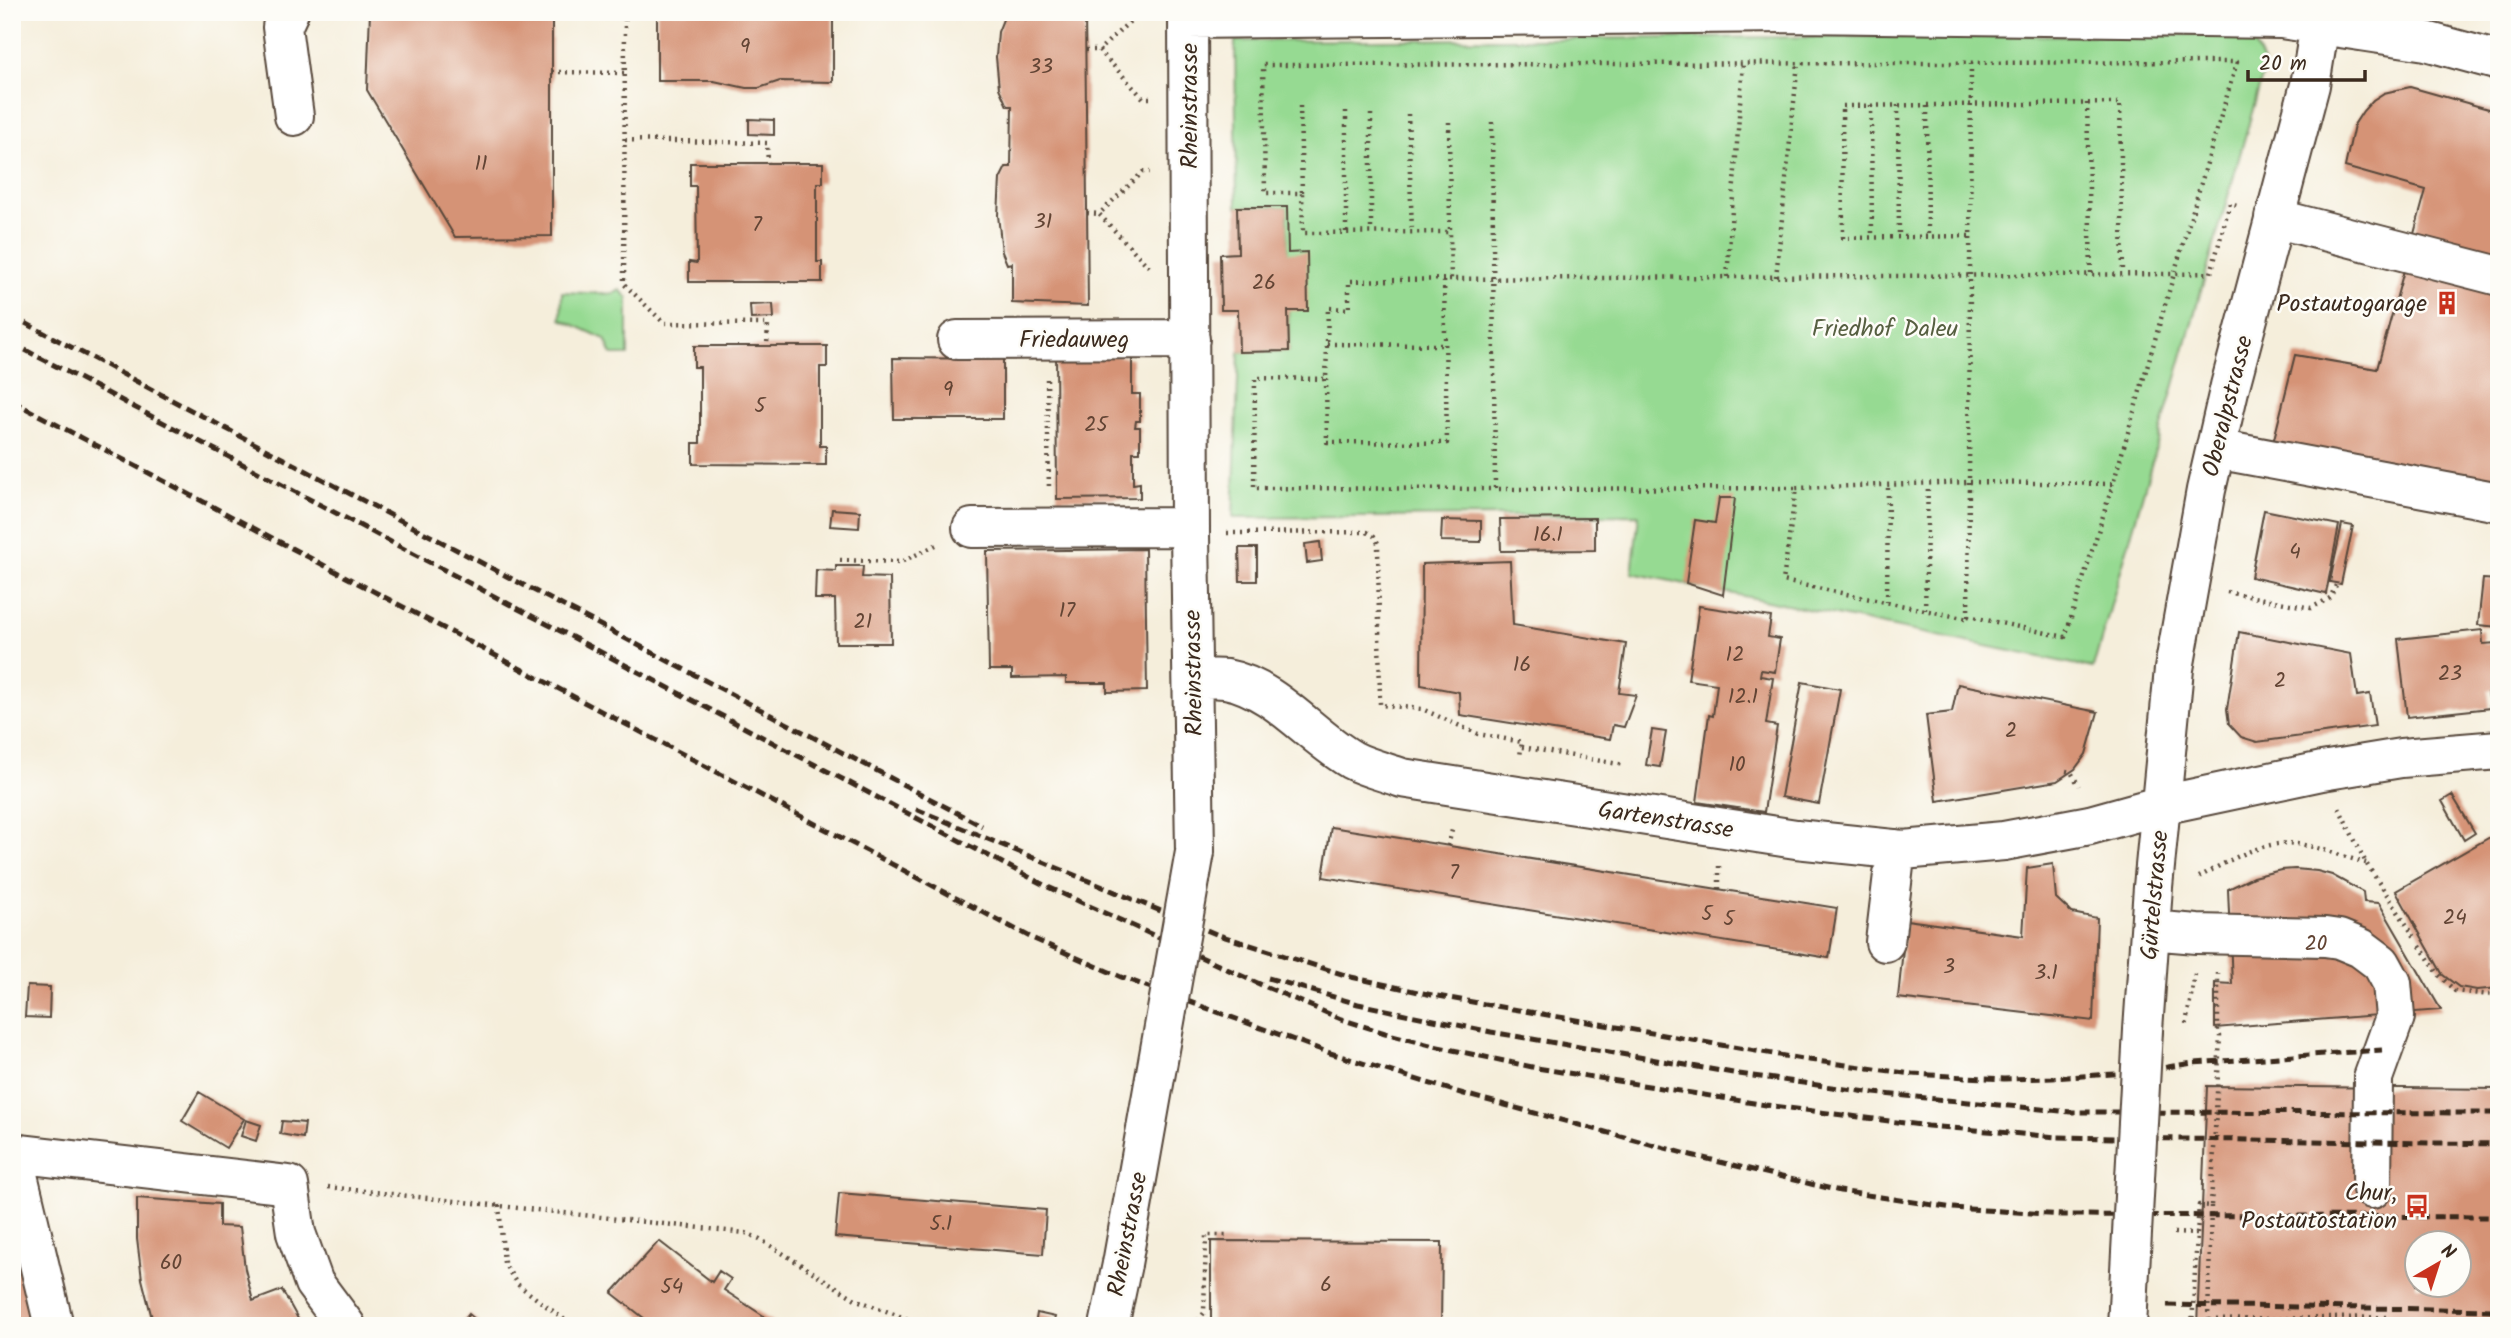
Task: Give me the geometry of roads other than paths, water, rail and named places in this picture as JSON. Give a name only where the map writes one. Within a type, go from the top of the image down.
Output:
[{"type":"street","points":[[289,12],[282,27],[294,116]]},
{"type":"street","points":[[1188,16],[1797,13],[2319,18],[2426,41],[2499,61]]},
{"type":"street","name":"Rheinstrasse","points":[[1109,1326],[1195,852],[1194,679],[1204,530],[1191,339],[1188,16]]},
{"type":"street","name":"Oberalpstrasse","points":[[2162,805],[2174,669],[2216,449],[2310,85],[2319,18]]},
{"type":"street","points":[[2274,218],[2499,276]]},
{"type":"street","name":"Friedauweg","points":[[957,341],[1191,339]]},
{"type":"street","points":[[2216,449],[2499,502]]},
{"type":"street","points":[[972,528],[1204,530]]},
{"type":"street","name":"Gartenstrasse","points":[[1194,679],[1226,680],[1255,691],[1279,705],[1315,736],[1354,761],[1402,778],[1796,839],[1896,849],[1951,847],[2004,841],[2091,825],[2162,805]]},
{"type":"street","name":"Gürtelstrasse","points":[[2127,1326],[2143,1030],[2162,805],[2322,771],[2402,758],[2499,750]]},
{"type":"street","points":[[1885,942],[1896,849]]},
{"type":"street","points":[[2150,930],[2197,934],[2325,937],[2361,948],[2381,963],[2392,983],[2395,1017],[2373,1078],[2372,1189]]},
{"type":"street","points":[[54,1326],[13,1152],[289,1185],[296,1233],[314,1283],[346,1326]]},
{"type":"railway","points":[[12,316],[982,826]]},
{"type":"railway","points":[[12,343],[1048,887],[1341,1019],[1434,1046],[1537,1068],[1766,1105],[1928,1126],[2057,1137],[2499,1144]]},
{"type":"railway","points":[[12,401],[1034,939],[1121,977],[1330,1053],[1464,1094],[1691,1155],[1840,1191],[1953,1208],[2063,1215],[2499,1217]]},
{"type":"railway","points":[[916,809],[1216,934],[1351,977],[1432,995],[1802,1059],[1912,1074],[2004,1079],[2129,1073],[2193,1063],[2382,1050]]},
{"type":"railway","points":[[1268,978],[1358,1004],[1491,1032],[1739,1074],[1874,1093],[2072,1112],[2499,1113]]},
{"type":"railway","points":[[2167,1305],[2499,1310]]},
{"type":"place","name":"Postautogarage","points":[[2447,303]]},
{"type":"place","name":"Chur, Postautostation","points":[[2417,1206]]},
{"type":"park label","name":"Friedhof Daleu","points":[[1885,328]]}]
